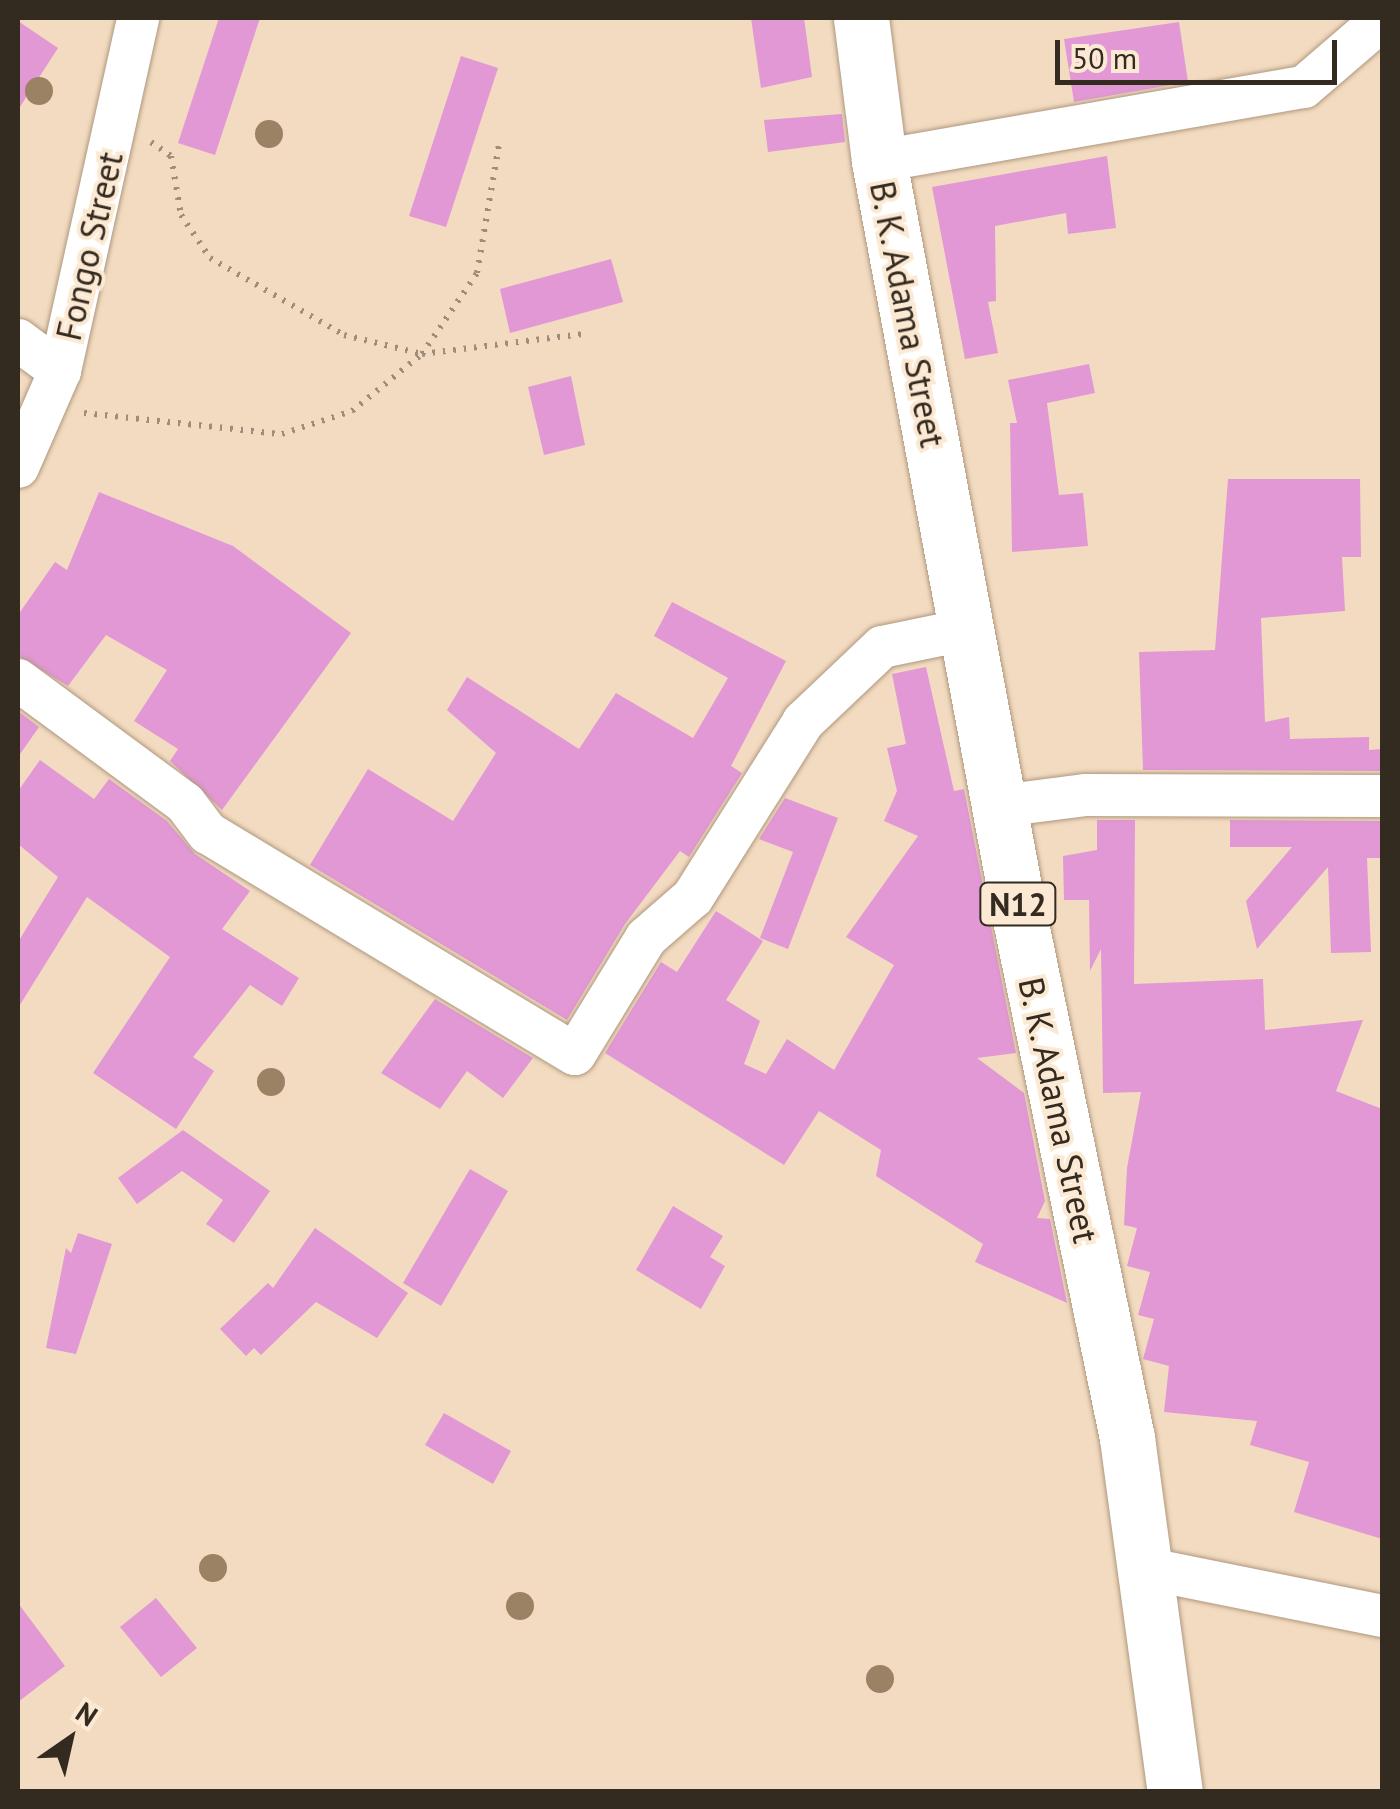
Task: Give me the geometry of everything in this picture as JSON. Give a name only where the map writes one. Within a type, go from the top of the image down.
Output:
[{"type":"highway","name":"B. K. Adama Street","points":[[861,18],[879,160],[1144,1568],[1174,1792]]},
{"type":"street","name":"Fongo Street","points":[[18,467],[54,388],[138,18]]},
{"type":"street","points":[[879,160],[1304,87],[1382,20]]},
{"type":"street","points":[[18,340],[54,388]]},
{"type":"street","points":[[18,680],[185,803],[208,833],[576,1054],[646,938],[693,897],[803,722],[882,647],[969,629]]},
{"type":"street","points":[[1000,806],[1086,795],[1382,796]]},
{"type":"street","points":[[1144,1568],[1382,1616]]},
{"type":"path","points":[[118,119],[171,156],[181,214],[210,258],[344,334],[422,354],[582,334]]},
{"type":"path","points":[[54,388],[124,422],[282,434],[352,411],[422,354],[476,273],[499,144]]},
{"type":"building","points":[[219,18],[260,18],[215,155],[178,143]]},
{"type":"building","points":[[751,18],[804,18],[812,77],[761,88]]},
{"type":"building","points":[[18,21],[58,48],[18,110]]},
{"type":"building","points":[[1179,22],[1188,82],[1074,102],[1064,39]]},
{"type":"building","points":[[461,56],[498,68],[446,227],[409,216]]},
{"type":"building","points":[[842,114],[845,142],[768,152],[764,120]]},
{"type":"building","points":[[1107,156],[1116,228],[1068,234],[1066,213],[995,226],[996,301],[988,302],[998,353],[965,359],[932,187]]},
{"type":"building","points":[[611,259],[623,302],[510,333],[500,289]]},
{"type":"building","points":[[1089,364],[1095,393],[1047,403],[1059,495],[1083,493],[1088,546],[1012,552],[1010,423],[1017,423],[1008,380]]},
{"type":"building","points":[[571,376],[585,445],[544,455],[528,387]]},
{"type":"building","points":[[1228,479],[1360,479],[1361,557],[1342,557],[1345,611],[1261,618],[1265,722],[1289,717],[1290,739],[1369,737],[1369,750],[1382,749],[1382,771],[1143,770],[1139,652],[1215,650]]},
{"type":"building","points":[[99,492],[233,546],[351,633],[222,810],[170,761],[178,749],[134,721],[167,670],[106,635],[68,686],[18,656],[18,615],[55,562],[67,570]]},
{"type":"building","points":[[672,602],[786,661],[731,766],[742,773],[689,857],[680,851],[625,924],[567,1020],[310,865],[368,769],[453,821],[496,753],[447,710],[467,677],[579,749],[616,693],[693,738],[728,678],[654,636]]},
{"type":"building","points":[[926,667],[954,791],[964,789],[1016,1053],[977,1058],[1024,1093],[1045,1201],[1037,1218],[1050,1219],[1067,1303],[975,1262],[983,1244],[876,1176],[881,1150],[819,1111],[784,1165],[605,1053],[661,962],[677,972],[716,911],[763,941],[726,1000],[760,1021],[744,1064],[766,1074],[787,1039],[834,1070],[894,965],[846,937],[918,836],[884,821],[897,791],[887,748],[906,744],[892,674]]},
{"type":"building","points":[[18,711],[39,727],[18,757]]},
{"type":"building","points":[[40,760],[94,799],[109,779],[167,821],[195,854],[250,891],[222,929],[299,978],[282,1006],[250,985],[193,1057],[214,1071],[176,1129],[93,1073],[170,957],[87,897],[18,1008],[18,942],[58,877],[18,844],[18,791]]},
{"type":"building","points":[[785,798],[838,818],[788,949],[760,938],[793,852],[759,839]]},
{"type":"building","points":[[1097,820],[1135,820],[1134,984],[1263,979],[1265,1030],[1363,1020],[1336,1091],[1382,1109],[1382,1539],[1294,1512],[1309,1462],[1250,1445],[1257,1421],[1164,1412],[1169,1366],[1143,1359],[1154,1319],[1138,1315],[1150,1272],[1127,1266],[1137,1228],[1124,1225],[1127,1168],[1141,1092],[1103,1093],[1101,949],[1090,971],[1089,900],[1064,900],[1063,856],[1097,850]]},
{"type":"building","points":[[1230,820],[1382,821],[1382,858],[1367,858],[1371,952],[1331,953],[1328,867],[1257,949],[1246,901],[1292,847],[1230,847]]},
{"type":"building","points":[[435,999],[533,1058],[503,1098],[467,1071],[440,1109],[381,1073]]},
{"type":"building","points":[[183,1130],[270,1191],[234,1243],[206,1224],[223,1200],[182,1171],[137,1204],[118,1178]]},
{"type":"building","points":[[470,1169],[508,1191],[441,1306],[403,1283]]},
{"type":"building","points":[[673,1206],[723,1236],[710,1257],[725,1266],[701,1309],[636,1270]]},
{"type":"building","points":[[315,1228],[408,1293],[377,1338],[316,1302],[261,1355],[254,1348],[246,1356],[220,1329],[268,1283],[273,1288]]},
{"type":"building","points":[[78,1233],[112,1244],[76,1354],[46,1348],[66,1248],[71,1253]]},
{"type":"building","points":[[444,1413],[511,1451],[493,1484],[425,1445]]},
{"type":"building","points":[[156,1598],[197,1648],[161,1677],[120,1627]]},
{"type":"building","points":[[18,1603],[65,1666],[18,1702]]}]
